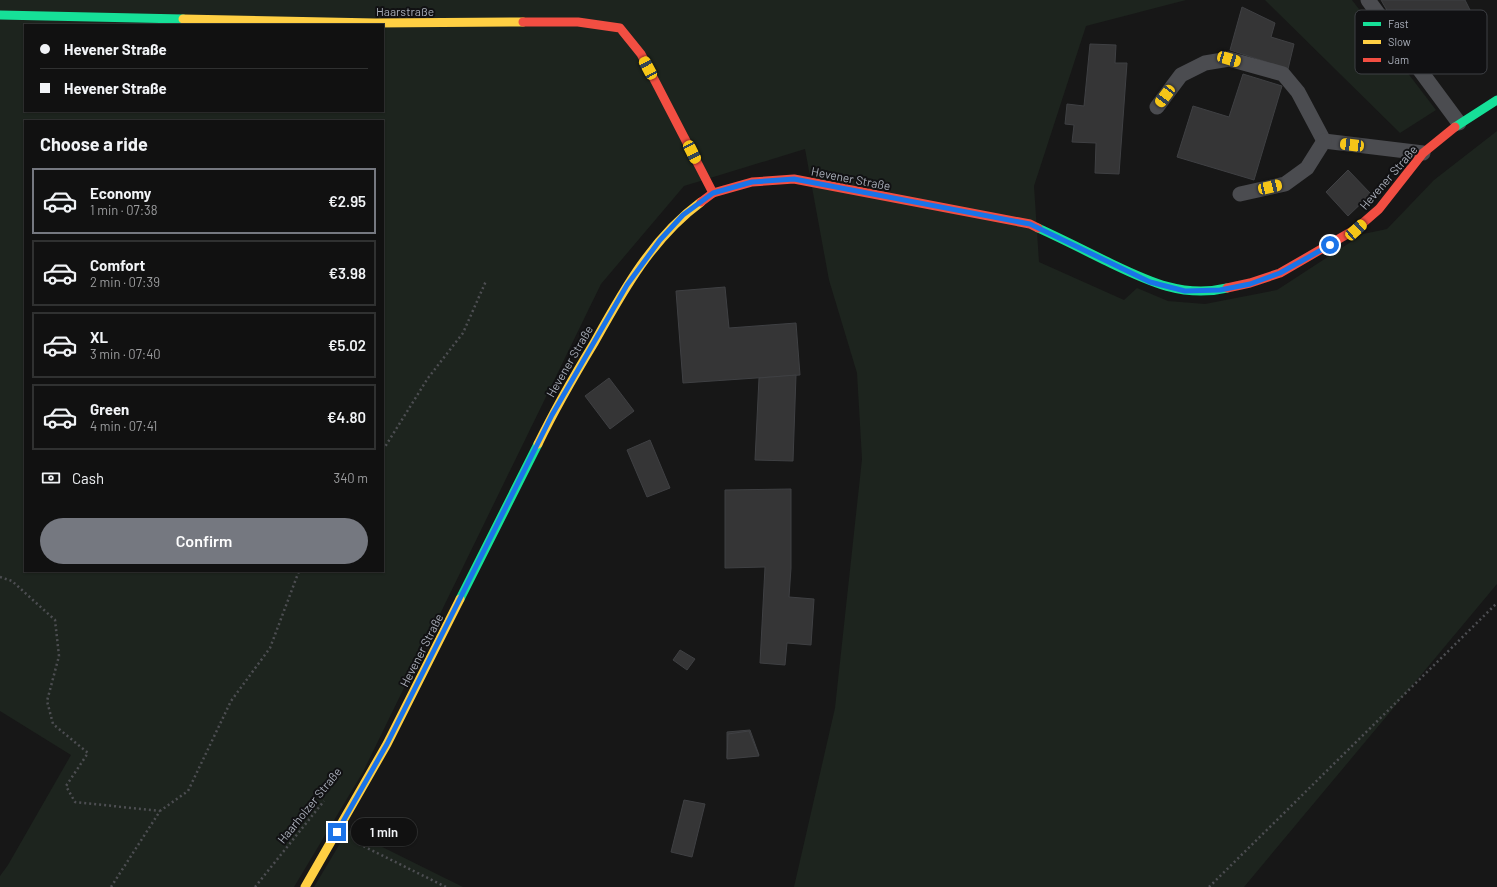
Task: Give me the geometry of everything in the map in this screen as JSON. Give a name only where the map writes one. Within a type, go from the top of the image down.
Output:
[{"type":"street","name":"Haarstraße","points":[[0,15],[375,23],[578,22],[620,28],[641,54],[713,193]]},
{"type":"street","name":"Hevener Straße","points":[[305,887],[387,744],[552,415],[627,285],[660,240],[683,215],[713,193],[752,182],[794,179],[928,204],[1030,224],[1150,282],[1185,291],[1220,290],[1250,284],[1280,273],[1356,230],[1379,209],[1423,154],[1459,123],[1497,100]]},
{"type":"lane","points":[[1368,0],[1375,10]]},
{"type":"lane","points":[[1157,107],[1181,75],[1205,63],[1229,59],[1283,74],[1298,92],[1324,141]]},
{"type":"lane","points":[[1423,74],[1459,123]]},
{"type":"lane","points":[[1324,141],[1423,154]]},
{"type":"lane","points":[[1240,194],[1285,184],[1307,168],[1324,141]]},
{"type":"path","points":[[384,448],[428,378],[463,334],[486,281]]},
{"type":"path","points":[[111,887],[160,811],[188,791],[231,701],[270,648],[299,572]]},
{"type":"path","points":[[0,577],[12,581],[56,620],[59,656],[46,701],[53,724],[88,753],[66,786],[75,802],[160,811]]},
{"type":"path","points":[[1209,887],[1497,603]]},
{"type":"path","name":"Haarholzer Straße","points":[[255,887],[326,798]]},
{"type":"path","points":[[337,832],[446,887]]},
{"type":"shaded area","points":[[0,0],[1186,0],[1086,26],[1034,186],[1039,262],[1124,300],[1137,288],[1168,301],[1205,304],[1277,290],[1363,234],[1387,229],[1434,180],[1497,131],[1497,584],[1244,887],[794,887],[835,708],[862,459],[857,373],[829,280],[805,149],[684,186],[601,284],[363,772],[294,887],[0,887],[0,876],[8,865],[71,755],[0,711]]},
{"type":"shaded area","points":[[1265,0],[1352,0],[1360,10],[1355,10],[1355,74],[1409,74],[1436,110],[1400,133]]},
{"type":"shaded area","points":[[348,830],[463,887],[314,887]]},
{"type":"building","points":[[1381,0],[1465,0],[1470,10],[1387,10]]},
{"type":"building","points":[[1242,7],[1275,23],[1271,37],[1294,44],[1288,69],[1230,50]]},
{"type":"building","points":[[1090,44],[1116,45],[1115,63],[1127,63],[1119,174],[1095,173],[1096,143],[1072,142],[1074,125],[1065,124],[1067,104],[1084,106]]},
{"type":"building","points":[[1243,74],[1282,86],[1254,180],[1177,157],[1193,106],[1229,117]]},
{"type":"building","points":[[1348,170],[1371,194],[1348,216],[1326,192]]},
{"type":"building","points":[[725,287],[729,328],[796,323],[800,375],[683,383],[676,291]]},
{"type":"building","points":[[796,375],[793,461],[755,460],[759,378]]},
{"type":"building","points":[[609,378],[634,411],[610,429],[585,396]]},
{"type":"building","points":[[650,440],[670,488],[647,497],[627,450]]},
{"type":"building","points":[[791,489],[791,568],[789,597],[814,599],[811,645],[787,643],[785,665],[760,663],[765,567],[725,568],[725,490]]},
{"type":"building","points":[[680,650],[695,659],[687,670],[673,660]]},
{"type":"building","points":[[750,730],[759,755],[727,758],[727,732]]},
{"type":"building","points":[[749,731],[759,756],[727,759],[728,734]]},
{"type":"building","points":[[684,800],[705,804],[692,857],[671,852]]},
{"type":"traffic: fast","points":[[0,15],[183,19]]},
{"type":"traffic: fast","points":[[1455,127],[1497,100]]},
{"type":"traffic: fast","points":[[1038,228],[1134,274],[1163,285],[1194,291],[1210,291],[1227,288]]},
{"type":"traffic: fast","points":[[460,599],[538,444]]},
{"type":"traffic: slow","points":[[183,19],[375,23],[523,22]]},
{"type":"traffic: slow","points":[[538,444],[572,380],[640,266],[668,232],[701,202]]},
{"type":"traffic: slow","points":[[305,887],[387,744],[460,599]]},
{"type":"traffic: jam","points":[[523,22],[578,22],[620,28],[641,54],[713,193]]},
{"type":"traffic: jam","points":[[1227,288],[1250,283],[1280,273],[1356,229],[1379,209],[1423,153],[1455,127]]},
{"type":"traffic: jam","points":[[701,202],[713,193],[752,182],[794,179],[1030,224],[1038,228]]},
{"type":"route","points":[[337,832],[387,744],[552,415],[627,285],[660,240],[683,215],[713,193],[752,182],[794,179],[1030,224],[1150,282],[1185,291],[1220,290],[1250,284],[1280,273],[1330,245]]}]
